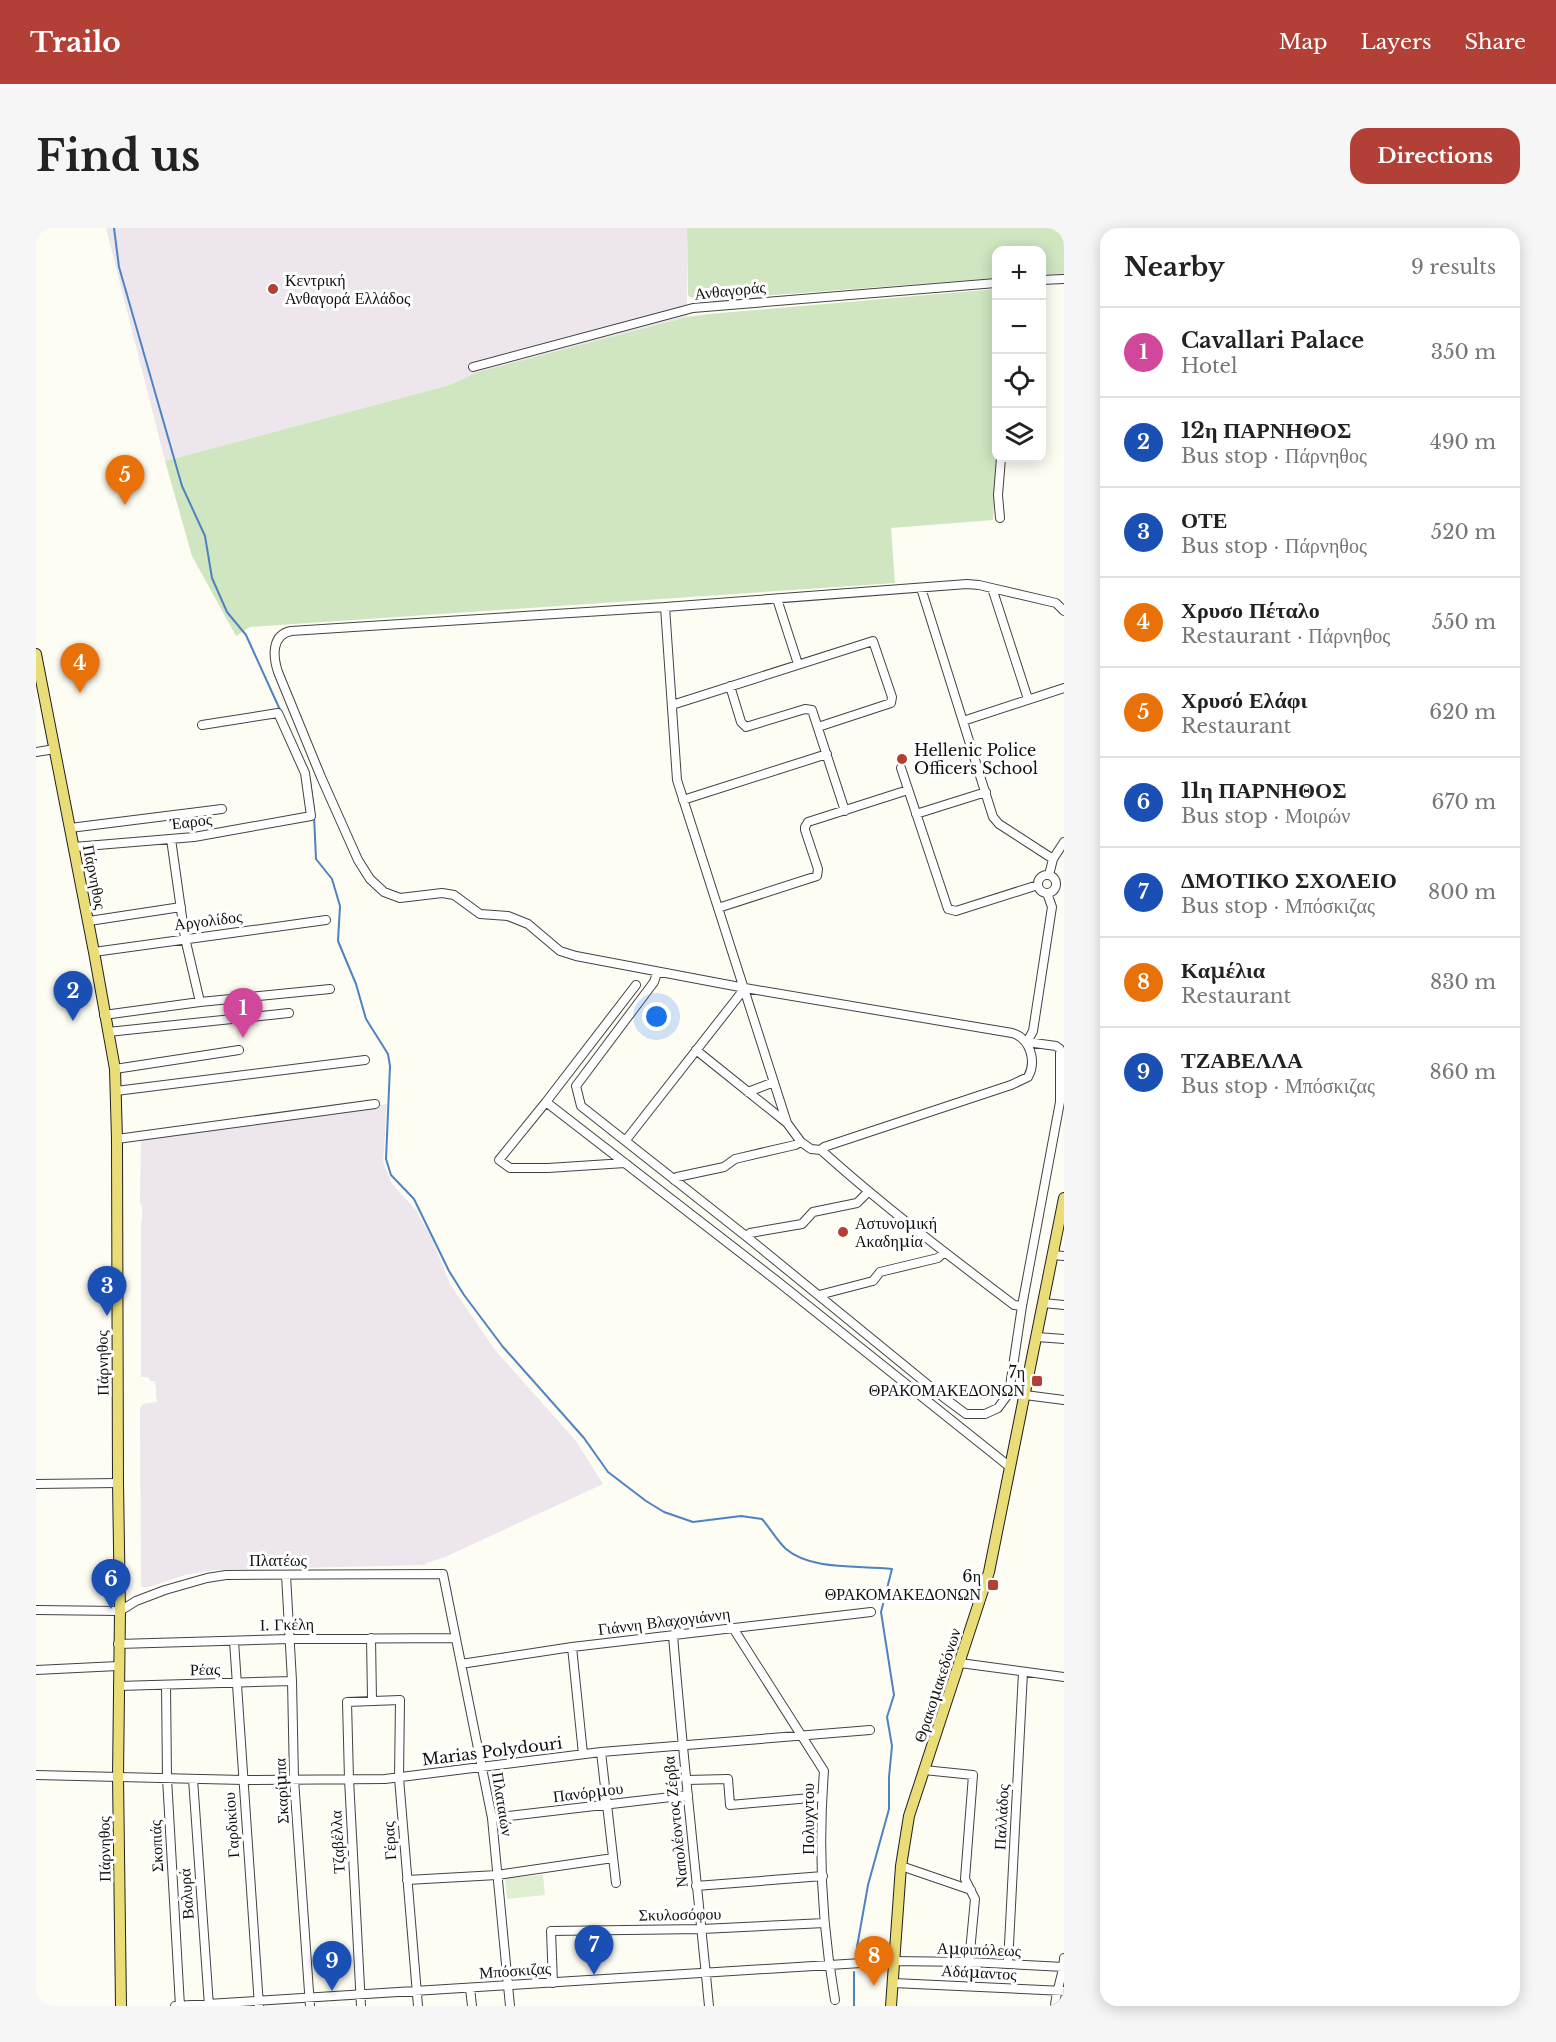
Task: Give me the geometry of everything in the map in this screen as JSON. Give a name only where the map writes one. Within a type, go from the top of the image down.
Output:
[{"type":"main road","name":"Πάρνηθος","points":[[36,654],[89,921],[115,1069],[121,2006]]},
{"type":"main road","name":"Θρακομακεδόνων","points":[[891,2006],[901,1866],[909,1816],[989,1572],[1044,1303],[1059,1255],[1064,1198]]},
{"type":"street","points":[[1046,280],[1064,279]]},
{"type":"street","name":"Ανθαγοράς","points":[[473,367],[693,308],[992,283]]},
{"type":"street","points":[[1000,518],[998,495],[1001,462]]},
{"type":"street","points":[[821,1150],[824,1147],[1000,1089],[1028,1077],[1032,1064],[1027,1042],[1020,1035],[1012,1033],[657,973],[576,957],[560,951],[528,924],[508,916],[480,914],[454,895],[448,893],[400,898],[384,892],[370,879],[357,860],[282,683],[274,651],[279,637],[291,631],[973,584],[1056,603],[1064,611]]},
{"type":"street","points":[[921,588],[996,821],[1053,859]]},
{"type":"street","points":[[992,588],[1028,699]]},
{"type":"street","points":[[777,599],[798,664]]},
{"type":"street","points":[[664,607],[676,772],[787,1123]]},
{"type":"street","points":[[672,705],[873,640],[892,697],[891,703],[818,727]]},
{"type":"street","points":[[730,686],[743,725],[749,726],[809,708],[814,712],[845,810]]},
{"type":"street","points":[[963,721],[1064,688]]},
{"type":"street","name":"Έαρος","points":[[74,847],[194,837],[311,816],[305,773],[278,713],[202,725]]},
{"type":"street","points":[[36,752],[55,749]]},
{"type":"street","points":[[683,800],[827,754]]},
{"type":"street","points":[[901,768],[948,909],[956,911],[1038,885]]},
{"type":"street","points":[[718,908],[816,876],[818,870],[805,827],[808,822],[908,790]]},
{"type":"street","points":[[916,814],[986,792]]},
{"type":"street","points":[[70,828],[222,809]]},
{"type":"street","points":[[171,838],[185,938],[200,1002]]},
{"type":"street","points":[[1049,875],[1053,859],[1064,842]]},
{"type":"street","points":[[1049,875],[1060,882],[1053,891],[1047,893],[1040,890],[1038,885],[1041,877],[1049,875]]},
{"type":"street","points":[[1027,1042],[1033,1031],[1052,907],[1047,893]]},
{"type":"street","points":[[89,921],[182,907]]},
{"type":"street","name":"Αργολίδος","points":[[94,952],[326,920]]},
{"type":"street","points":[[657,973],[654,982],[576,1086],[581,1106],[966,1414],[985,1414],[998,1408],[1009,1393],[1022,1306],[1060,1102],[1060,1049],[1056,1046],[1027,1042]]},
{"type":"street","points":[[625,1163],[510,1168],[499,1160],[636,985]]},
{"type":"street","points":[[626,1140],[745,988]]},
{"type":"street","points":[[104,1015],[200,1002],[330,989]]},
{"type":"street","points":[[108,1032],[289,1013]]},
{"type":"street","points":[[115,1069],[239,1050]]},
{"type":"street","points":[[696,1050],[787,1123],[801,1142],[811,1149],[821,1150],[868,1192],[944,1252],[1014,1305],[1022,1306]]},
{"type":"street","points":[[116,1091],[365,1060]]},
{"type":"street","points":[[748,1092],[774,1082]]},
{"type":"street","points":[[546,1102],[1010,1467]]},
{"type":"street","points":[[117,1139],[375,1104]]},
{"type":"street","points":[[674,1180],[677,1177],[724,1167],[735,1159],[795,1146],[801,1142]]},
{"type":"street","points":[[747,1237],[750,1233],[802,1224],[813,1212],[857,1203],[868,1192]]},
{"type":"street","points":[[819,1295],[873,1281],[880,1272],[938,1258],[944,1252]]},
{"type":"street","points":[[1044,1303],[1064,1305]]},
{"type":"street","points":[[1037,1337],[1064,1339]]},
{"type":"street","points":[[1025,1395],[1064,1400]]},
{"type":"street","points":[[36,1484],[118,1483]]},
{"type":"street","name":"Πλατέως","points":[[120,1611],[140,1599],[207,1578],[226,1575],[443,1574]]},
{"type":"street","name":"Πλαταιών","points":[[443,1574],[492,1818],[510,2006]]},
{"type":"street","name":"Σκαρίμπα","points":[[286,1575],[292,1681],[294,1779],[310,2002]]},
{"type":"street","points":[[36,1610],[120,1611]]},
{"type":"street","name":"Γιάννη Βλαχογιάννη","points":[[461,1664],[572,1647],[871,1612]]},
{"type":"street","name":"Πολυχντου","points":[[733,1628],[824,1771],[822,1797],[825,1923],[835,2000]]},
{"type":"street","name":"Ναπολέοντος Ζέρβα","points":[[673,1635],[681,1744],[687,1780],[709,2006]]},
{"type":"street","points":[[372,1638],[372,1700]]},
{"type":"street","name":"Ι. Γκέλη","points":[[118,1644],[290,1639],[456,1638]]},
{"type":"street","name":"Γαρδικίου","points":[[234,1641],[258,2003]]},
{"type":"street","points":[[572,1647],[583,1754]]},
{"type":"street","points":[[960,1663],[1064,1677]]},
{"type":"street","points":[[36,1670],[118,1666]]},
{"type":"street","name":"Παλλάδος","points":[[1008,1964],[1023,1672]]},
{"type":"street","name":"Ρέας","points":[[118,1686],[292,1681]]},
{"type":"street","name":"Σκοπιάς","points":[[166,1685],[167,1778],[177,2006]]},
{"type":"street","name":"Γέρας","points":[[372,1700],[400,1700],[399,1778],[418,2006]]},
{"type":"street","name":"Τζαβέλλα","points":[[361,2006],[347,1702],[372,1700]]},
{"type":"street","name":"Marias Polydouri","points":[[36,1775],[243,1780],[399,1778],[601,1752],[870,1730]]},
{"type":"street","points":[[601,1752],[616,1883]]},
{"type":"street","points":[[924,1770],[973,1775],[965,1878],[975,1899],[969,1962]]},
{"type":"street","name":"Βαλυρά","points":[[193,1779],[209,2005]]},
{"type":"street","points":[[687,1780],[728,1779],[730,1805],[822,1797]]},
{"type":"street","name":"Πανόρμου","points":[[492,1818],[688,1795]]},
{"type":"street","points":[[407,1880],[497,1875],[613,1857]]},
{"type":"street","points":[[901,1866],[970,1890]]},
{"type":"street","points":[[696,1886],[823,1876]]},
{"type":"street","name":"Σκυλοσόφου","points":[[554,1983],[551,1931],[702,1929],[825,1923]]},
{"type":"street","points":[[1055,2006],[1060,1991],[1064,1958]]},
{"type":"street","name":"Αμφιπόλεως","points":[[893,1961],[1064,1967]]},
{"type":"street","name":"Μπόσκιζας","points":[[177,2006],[310,2002],[360,1995],[893,1961]]},
{"type":"street","name":"Αδάμαντος","points":[[893,1983],[1060,1991]]},
{"type":"street","points":[[470,1988],[472,2006]]},
{"type":"shaded area","points":[[106,228],[687,228],[687,317],[478,372],[450,385],[165,461]]},
{"type":"shaded area","points":[[387,1104],[383,1162],[392,1184],[416,1210],[432,1239],[450,1284],[495,1350],[576,1441],[603,1484],[425,1565],[214,1570],[185,1575],[149,1587],[141,1587],[140,1408],[143,1404],[157,1402],[155,1381],[151,1381],[148,1377],[141,1377],[141,1135],[215,1128]]},
{"type":"green space","points":[[687,228],[1064,228],[1064,274],[1046,275],[1046,246],[992,246],[992,278],[695,301],[688,295]]},
{"type":"green space","points":[[992,289],[992,462],[997,462],[993,520],[891,528],[895,583],[250,627],[236,636],[192,556],[165,461],[450,385],[478,372],[687,317]]},
{"type":"green space","points":[[543,1875],[545,1895],[507,1899],[505,1878]]},
{"type":"waterway","points":[[114,228],[119,267],[182,486],[205,536],[212,578],[227,612],[246,635],[281,712]]},
{"type":"waterway","points":[[310,781],[314,811]]},
{"type":"waterway","points":[[314,816],[316,859],[332,879],[340,906],[338,941],[356,984],[366,1019],[388,1054],[390,1066],[386,1159],[391,1175],[414,1199],[449,1271],[503,1347],[584,1438],[608,1472],[664,1512],[693,1522],[741,1516],[762,1519],[786,1549],[809,1561],[836,1566],[892,1569],[881,1612],[894,1695],[887,1717],[892,1746],[889,1809],[868,1885],[857,1947]]},
{"type":"waterway","points":[[854,1972],[854,2006]]},
{"type":"place","name":"Κεντρική Ανθαγορά Ελλάδος","points":[[273,289]]},
{"type":"place","name":"Χρυσό Ελάφι","points":[[125,505]]},
{"type":"place","name":"Χρυσο Πέταλο","points":[[80,693]]},
{"type":"place","name":"Hellenic Police Officers School","points":[[902,759]]},
{"type":"place","name":"12η ΠΑΡΝΗΘΟΣ","points":[[73,1021]]},
{"type":"place","name":"Cavallari Palace","points":[[243,1038]]},
{"type":"place","name":"Αστυνομική Ακαδημία","points":[[843,1232]]},
{"type":"place","name":"ΟΤΕ","points":[[107,1316]]},
{"type":"place","name":"7η ΘΡΑΚΟΜΑΚΕΔΟΝΩΝ","points":[[1037,1381]]},
{"type":"place","name":"6η ΘΡΑΚΟΜΑΚΕΔΟΝΩΝ","points":[[993,1585]]},
{"type":"place","name":"11η ΠΑΡΝΗΘΟΣ","points":[[111,1609]]},
{"type":"place","name":"ΔΜΟΤΙΚΟ ΣΧΟΛΕΙΟ","points":[[594,1975]]},
{"type":"place","name":"Καμέλια","points":[[874,1986]]},
{"type":"place","name":"ΤΖΑΒΕΛΛΑ","points":[[332,1991]]}]
